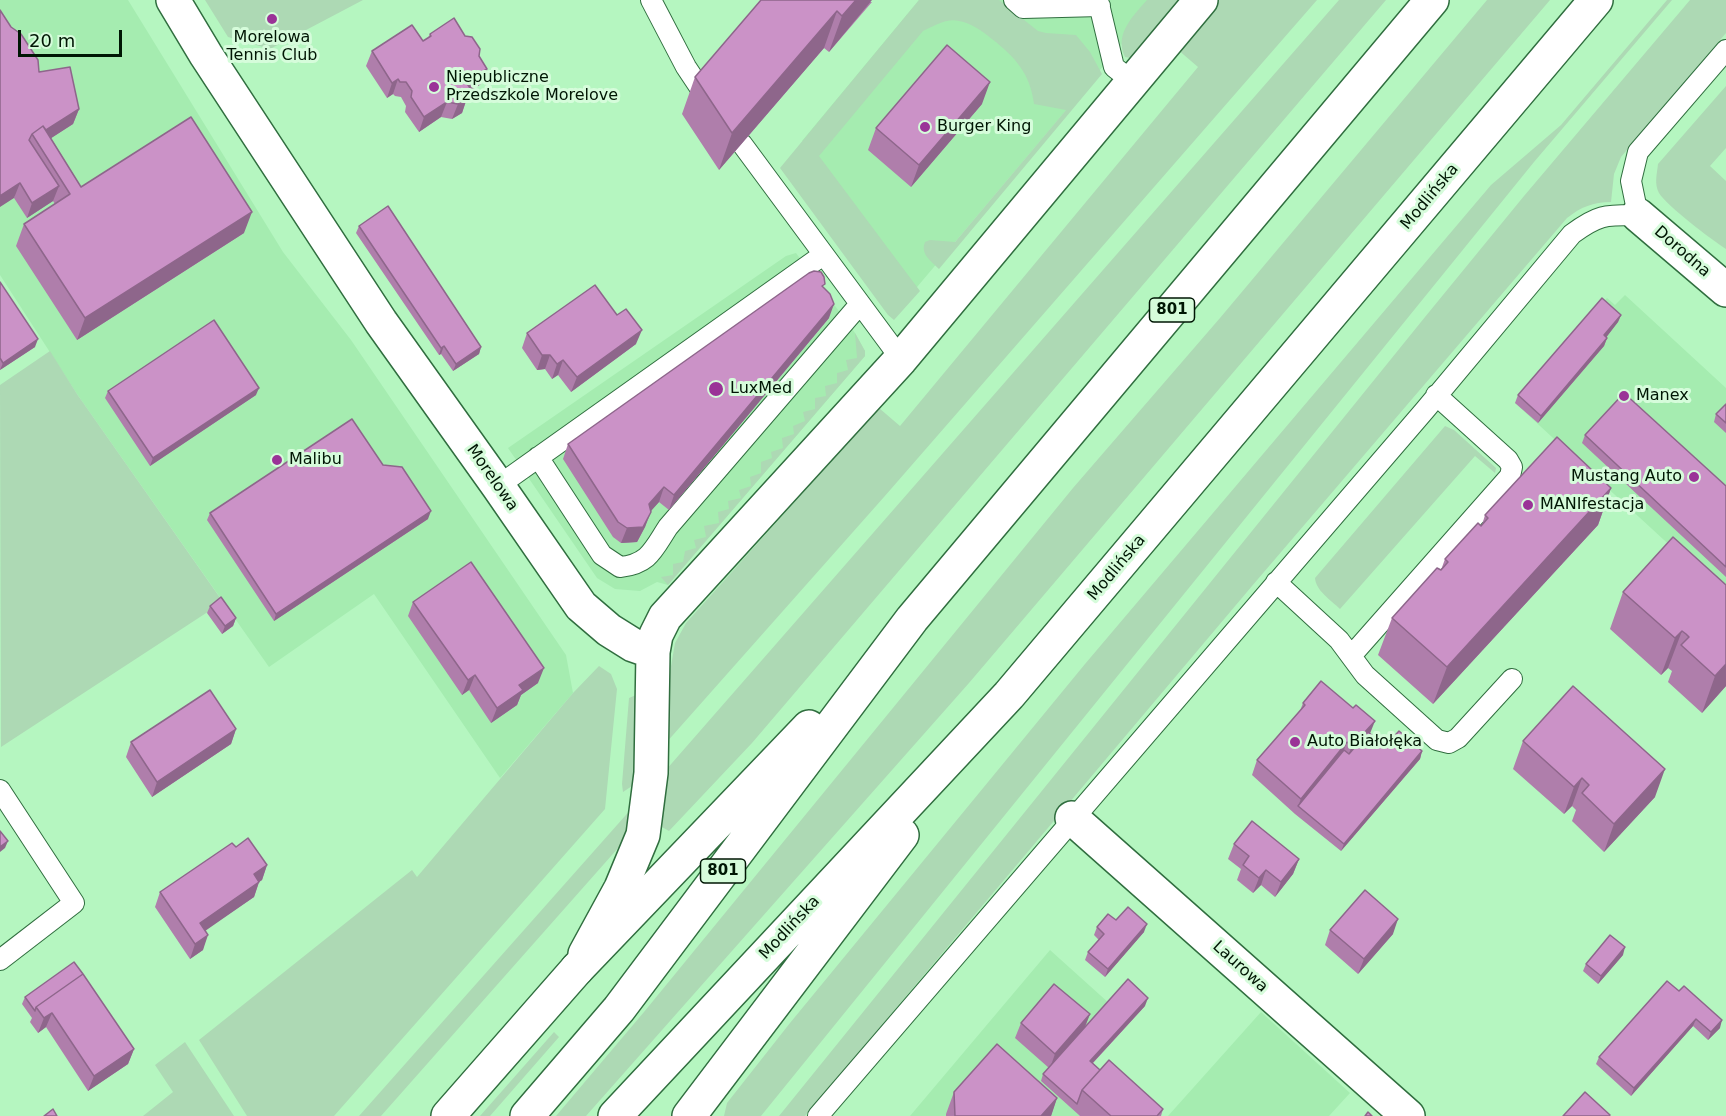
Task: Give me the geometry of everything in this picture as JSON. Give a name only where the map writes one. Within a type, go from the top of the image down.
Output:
[{"type":"main road","name":"Morelowa","points":[[173,0],[206,55],[381,322],[581,606],[609,630],[633,645],[653,652]]},
{"type":"main road","points":[[576,969],[621,888],[643,836],[651,773],[653,652],[656,635],[665,617],[901,359],[1201,0]]},
{"type":"main road","name":"801","points":[[527,1116],[619,1009],[912,619],[1432,0]]},
{"type":"main road","name":"Modlińska","points":[[615,1116],[1009,695],[1596,0]]},
{"type":"main road","name":"Dorodna","points":[[1638,215],[1726,290]]},
{"type":"main road","points":[[448,1116],[576,969],[912,619]]},
{"type":"main road","points":[[689,1116],[1009,695]]},
{"type":"main road","name":"Laurowa","points":[[1072,818],[1408,1116]]},
{"type":"lane","points":[[651,0],[686,67],[702,91]]},
{"type":"lane","points":[[1014,0],[1023,8],[1099,3],[1114,67],[1132,81]]},
{"type":"lane","points":[[818,1116],[1572,234],[1602,216],[1638,215],[1631,181],[1638,152],[1726,50]]},
{"type":"lane","points":[[742,144],[901,359]]},
{"type":"lane","points":[[498,486],[824,255]]},
{"type":"lane","points":[[538,458],[602,555],[620,567],[634,565],[649,555],[668,527],[860,304]]},
{"type":"lane","points":[[1351,656],[1510,476],[1512,467],[1508,460],[1436,395]]},
{"type":"lane","points":[[1276,582],[1339,640],[1365,675],[1437,740],[1449,743],[1458,738],[1512,679]]},
{"type":"lane","points":[[0,790],[74,903],[0,960]]},
{"type":"shaded area","points":[[0,0],[128,0],[283,252],[351,340],[566,655],[573,693],[500,778],[374,594],[269,667],[77,394],[0,275]]},
{"type":"shaded area","name":"Morelowa Tennis Club","points":[[205,0],[363,0],[270,49],[228,37]]},
{"type":"shaded area","points":[[919,0],[1159,0],[912,293],[802,141]]},
{"type":"shaded area","points":[[919,0],[999,0],[1038,31],[1076,35],[1090,52],[1102,74],[939,269],[925,254],[925,242],[930,240],[955,242],[1066,110],[1034,104],[1029,83],[1014,59],[976,28],[954,20],[923,31],[819,156],[920,291],[894,320],[888,315],[780,168]]},
{"type":"shaded area","points":[[1147,0],[1184,0],[1136,57],[1125,57],[1122,49],[1123,33]]},
{"type":"shaded area","points":[[1219,0],[1317,0],[884,497],[665,744],[670,672],[675,643],[686,623],[879,408],[900,426],[1198,67],[1177,49]]},
{"type":"shaded area","points":[[1339,0],[1386,0],[752,743],[669,831],[660,826],[665,771]]},
{"type":"shaded area","points":[[1487,0],[1550,0],[969,683],[586,1116],[556,1116],[644,1012],[1073,488],[1220,318]]},
{"type":"shaded area","points":[[1667,0],[1672,0],[1534,162],[761,1116],[724,1116],[727,1103],[790,1023],[1085,664],[1491,185],[1561,125]]},
{"type":"shaded area","points":[[1690,0],[1726,0],[1726,33],[1621,157],[1614,174],[1611,202],[1588,206],[1567,218],[1252,586],[805,1116],[779,1116],[1425,317]]},
{"type":"shaded area","points":[[1726,86],[1726,148],[1710,166],[1726,181],[1726,249],[1671,206],[1657,190],[1656,183],[1658,164]]},
{"type":"shaded area","points":[[796,253],[855,333],[865,351],[865,356],[668,585],[657,582],[640,591],[615,589],[597,578],[508,448],[786,256]]},
{"type":"shaded area","name":"Manex","points":[[1625,295],[1726,388],[1726,597],[1515,403],[1607,298],[1615,305]]},
{"type":"shaded area","points":[[855,333],[865,351],[865,356],[668,585],[661,577],[673,575],[673,564],[683,562],[685,551],[696,548],[694,540],[706,537],[704,526],[719,523],[718,512],[729,509],[728,501],[741,498],[739,490],[751,486],[750,477],[761,473],[761,462],[772,458],[771,452],[783,448],[782,438],[794,434],[793,426],[805,421],[803,412],[815,409],[815,398],[826,396],[825,386],[837,383],[837,373],[848,370],[846,360],[857,358]]},
{"type":"shaded area","points":[[50,351],[77,394],[223,602],[1,747],[0,385]]},
{"type":"shaded area","points":[[1445,426],[1454,430],[1496,468],[1495,473],[1475,456],[1340,609],[1321,591],[1315,578]]},
{"type":"shaded area","points":[[599,666],[611,674],[617,689],[605,809],[334,1116],[247,1116],[199,1040],[412,870],[417,877],[573,693]]},
{"type":"shaded area","points":[[636,695],[642,717],[638,774],[632,786],[623,792],[629,698]]},
{"type":"shaded area","points":[[633,807],[627,838],[381,1116],[359,1116]]},
{"type":"shaded area","points":[[1050,950],[1110,1004],[1041,1081],[1080,1116],[910,1116]]},
{"type":"shaded area","points":[[1261,1012],[1350,1093],[1329,1116],[1168,1116]]},
{"type":"shaded area","points":[[554,1032],[559,1037],[490,1116],[480,1116]]},
{"type":"shaded area","points":[[185,1042],[234,1116],[143,1116],[173,1092],[155,1065]]},
{"type":"building","points":[[761,0],[856,0],[842,16],[837,11],[732,133],[695,77]]},
{"type":"building","points":[[0,10],[11,27],[21,34],[38,60],[39,72],[70,67],[79,109],[46,130],[43,126],[32,134],[29,140],[59,186],[32,203],[20,183],[0,196]]},
{"type":"building","points":[[454,18],[465,36],[472,37],[480,49],[479,56],[487,69],[466,82],[470,88],[467,98],[458,104],[447,102],[424,117],[411,97],[412,91],[406,82],[400,82],[398,79],[392,83],[372,51],[412,25],[423,41]]},
{"type":"building","name":"Burger King","points":[[947,45],[990,82],[919,165],[876,128]]},
{"type":"building","points":[[191,117],[252,212],[85,318],[24,224],[70,194],[32,134],[43,126],[81,187]]},
{"type":"building","points":[[388,206],[481,347],[456,364],[444,346],[441,348],[359,226]]},
{"type":"building","name":"LuxMed","points":[[814,271],[821,272],[825,284],[822,286],[830,294],[834,304],[674,495],[664,487],[649,504],[651,512],[643,527],[627,528],[618,522],[568,444]]},
{"type":"building","points":[[0,282],[38,339],[3,363],[0,358]]},
{"type":"building","points":[[595,285],[617,315],[626,309],[642,330],[577,377],[563,360],[557,364],[550,355],[542,355],[527,333]]},
{"type":"building","points":[[1602,298],[1621,315],[1604,335],[1607,338],[1541,416],[1518,395]]},
{"type":"building","points":[[214,320],[259,388],[153,458],[108,391]]},
{"type":"building","points":[[1624,393],[1726,486],[1726,567],[1585,435]]},
{"type":"building","points":[[1726,404],[1726,423],[1716,414]]},
{"type":"building","points":[[352,419],[383,465],[402,467],[431,511],[276,614],[210,513]]},
{"type":"building","points":[[1557,437],[1611,488],[1447,667],[1392,618],[1437,568],[1441,570],[1448,562],[1445,559],[1478,523],[1481,526],[1488,518],[1485,515]]},
{"type":"building","points":[[1673,537],[1726,585],[1726,664],[1715,676],[1681,645],[1689,637],[1686,634],[1682,631],[1675,638],[1623,592]]},
{"type":"building","points":[[471,562],[544,668],[519,685],[523,690],[497,708],[475,675],[468,680],[413,602]]},
{"type":"building","points":[[221,597],[236,618],[225,626],[210,606]]},
{"type":"building","points":[[1321,681],[1353,708],[1356,705],[1375,721],[1352,746],[1347,742],[1301,799],[1257,760],[1305,705],[1303,703]]},
{"type":"building","points":[[1573,686],[1665,769],[1614,824],[1582,793],[1589,785],[1582,778],[1574,787],[1523,741]]},
{"type":"building","points":[[210,690],[236,729],[157,782],[131,742]]},
{"type":"building","points":[[1399,731],[1422,751],[1344,844],[1298,806],[1344,750],[1349,754],[1368,732],[1385,746]]},
{"type":"building","points":[[1252,821],[1299,859],[1281,882],[1266,870],[1259,878],[1243,865],[1249,856],[1234,844]]},
{"type":"building","points":[[0,831],[8,841],[0,847]]},
{"type":"building","points":[[248,838],[267,865],[254,874],[259,882],[200,923],[208,935],[195,944],[160,892],[232,843],[236,847]]},
{"type":"building","points":[[1365,890],[1398,919],[1364,959],[1330,930]]},
{"type":"building","points":[[1128,907],[1147,924],[1108,969],[1088,952],[1104,934],[1097,927],[1108,914],[1116,920]]},
{"type":"building","points":[[1610,935],[1625,947],[1601,976],[1586,964]]},
{"type":"building","points":[[74,962],[83,974],[36,1007],[35,1011],[25,997]]},
{"type":"building","points":[[83,974],[134,1049],[94,1076],[52,1013],[44,1018],[36,1007]]},
{"type":"building","points":[[1128,979],[1148,998],[1090,1061],[1100,1070],[1082,1090],[1077,1104],[1043,1074]]},
{"type":"building","points":[[1667,981],[1679,991],[1684,986],[1722,1020],[1711,1032],[1696,1019],[1634,1088],[1599,1057]]},
{"type":"building","points":[[1054,984],[1090,1014],[1055,1054],[1021,1023]]},
{"type":"building","points":[[997,1044],[1057,1098],[1041,1116],[955,1116],[954,1092]]},
{"type":"building","points":[[1109,1060],[1163,1109],[1157,1116],[1111,1116],[1082,1090]]},
{"type":"building","points":[[1585,1092],[1610,1115],[1563,1116]]},
{"type":"building","points":[[53,1109],[57,1116],[44,1116]]},
{"type":"place","name":"Morelowa Tennis Club","points":[[272,19]]},
{"type":"place","name":"Niepubliczne Przedszkole Morelove","points":[[434,87]]},
{"type":"place","name":"Burger King","points":[[925,127]]},
{"type":"place","name":"LuxMed","points":[[716,389]]},
{"type":"place","name":"Manex","points":[[1624,396]]},
{"type":"place","name":"Malibu","points":[[277,460]]},
{"type":"place","name":"Mustang Auto","points":[[1694,477]]},
{"type":"place","name":"MANIfestacja","points":[[1528,505]]},
{"type":"place","name":"Auto Białołęka","points":[[1295,742]]}]
